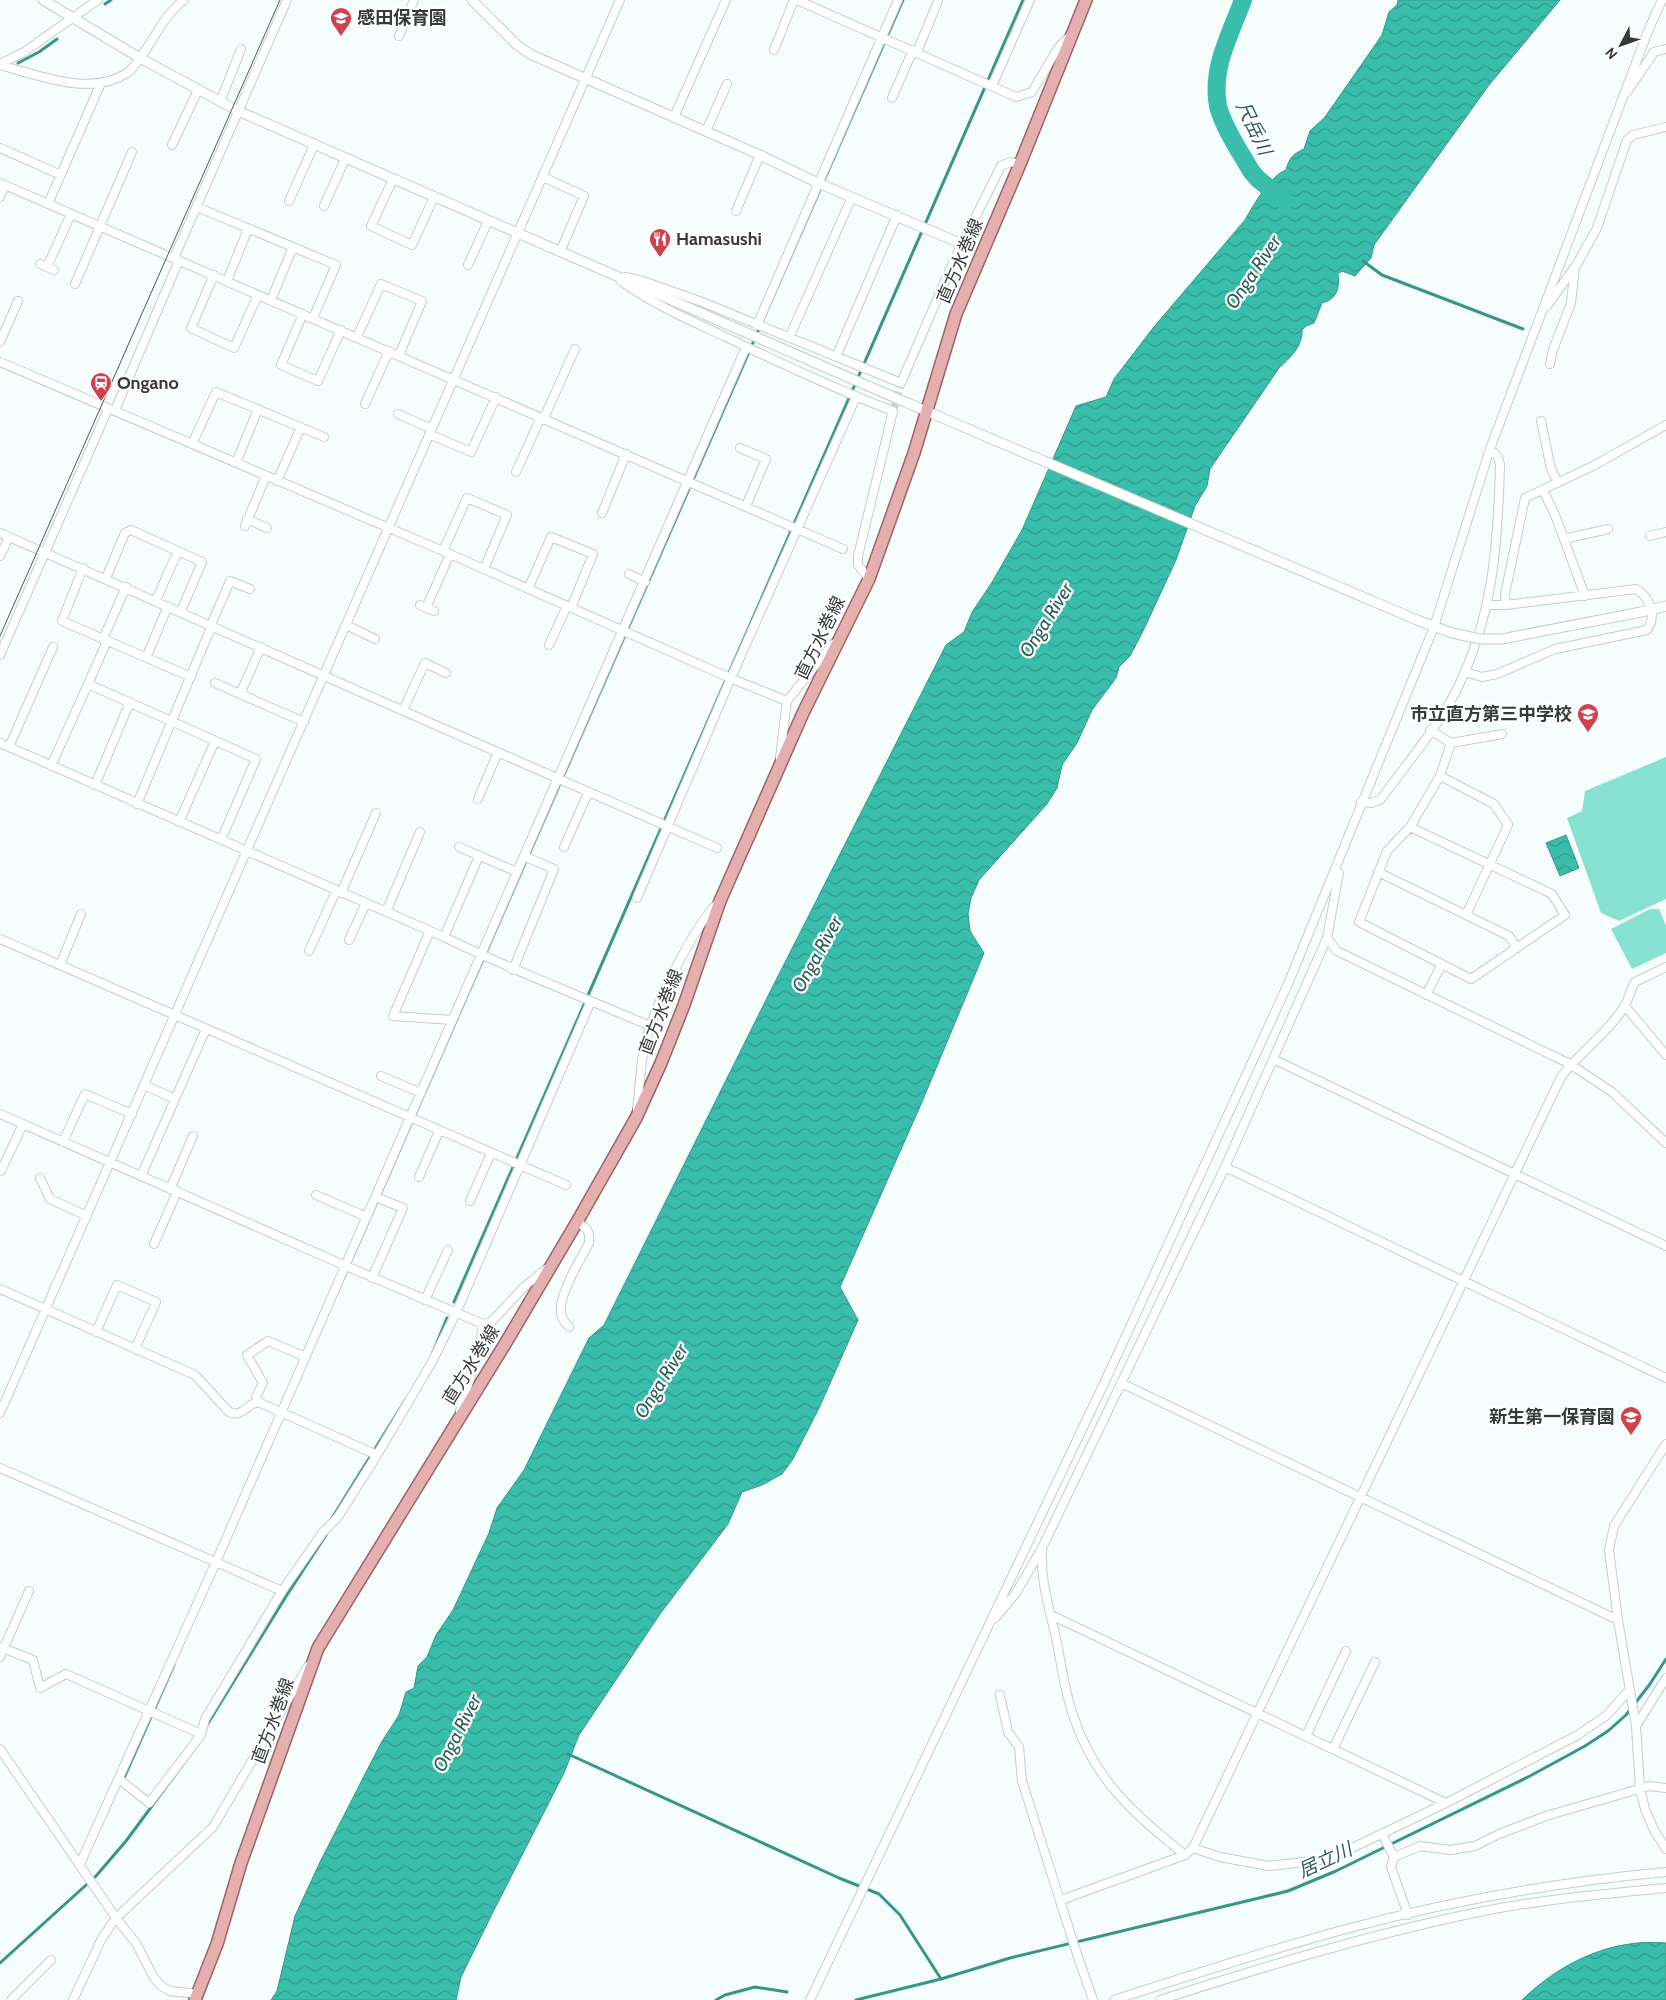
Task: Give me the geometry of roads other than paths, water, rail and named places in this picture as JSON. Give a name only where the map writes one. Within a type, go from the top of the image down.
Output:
[{"type":"main road","name":"直方水巻線","points":[[196,1997],[217,1944],[244,1854],[318,1648],[505,1344],[636,1118],[684,1005],[720,901],[779,765],[842,632],[869,580],[914,453],[932,414],[956,314],[1020,164],[1086,0]]},
{"type":"street","points":[[43,0],[140,58],[238,111],[932,414],[1434,627],[1452,633],[1480,638],[1502,639],[1666,606]]},
{"type":"street","points":[[0,64],[24,52],[98,0]]},
{"type":"street","points":[[0,64],[64,81],[101,83],[128,72],[140,58],[167,17],[184,0]]},
{"type":"street","points":[[0,655],[112,410],[197,207],[287,0]]},
{"type":"street","points":[[399,36],[414,0]]},
{"type":"street","points":[[472,0],[512,40],[532,55],[760,155],[822,185],[898,215],[962,244]]},
{"type":"street","points":[[0,1413],[620,0]]},
{"type":"street","points":[[674,117],[726,0]]},
{"type":"street","points":[[774,50],[797,0],[1016,97],[1032,92],[1058,48],[1072,35]]},
{"type":"street","points":[[761,326],[885,39],[898,0]]},
{"type":"street","points":[[988,85],[1030,0]]},
{"type":"street","points":[[810,2000],[989,1625],[1288,984],[1434,627],[1490,450],[1623,97],[1662,0]]},
{"type":"street","points":[[892,98],[938,1]]},
{"type":"street","points":[[220,102],[241,49]]},
{"type":"street","points":[[1623,97],[1634,84],[1654,52],[1666,49]]},
{"type":"street","points":[[48,204],[101,83]]},
{"type":"street","points":[[706,131],[727,84]]},
{"type":"street","points":[[172,145],[198,90]]},
{"type":"street","points":[[1542,312],[1575,268],[1597,228],[1627,140],[1633,134],[1666,128]]},
{"type":"street","points":[[289,201],[314,145]]},
{"type":"street","points":[[0,148],[61,175]]},
{"type":"street","points":[[75,284],[132,152]]},
{"type":"street","points":[[736,211],[760,155]]},
{"type":"street","points":[[324,206],[345,159]]},
{"type":"street","points":[[612,274],[643,280],[901,383],[962,244],[1001,166],[1010,162],[1020,164]]},
{"type":"street","points":[[543,177],[584,196],[560,252]]},
{"type":"street","points":[[392,179],[372,226],[412,245],[434,198]]},
{"type":"street","points":[[0,197],[3,184],[843,549]]},
{"type":"street","points":[[790,338],[852,197]]},
{"type":"street","points":[[197,207],[336,265],[313,318]]},
{"type":"street","points":[[47,267],[71,214]]},
{"type":"street","points":[[836,357],[898,215]]},
{"type":"street","points":[[468,264],[488,221]]},
{"type":"street","points":[[227,281],[248,229]]},
{"type":"street","points":[[271,300],[293,247]]},
{"type":"street","points":[[1550,364],[1553,350],[1571,303],[1575,268]]},
{"type":"street","points":[[612,274],[635,291],[665,308],[750,349],[852,395],[893,411],[858,556],[858,565],[869,580]]},
{"type":"street","points":[[214,275],[191,328],[234,348],[258,294]]},
{"type":"street","points":[[357,337],[381,284],[422,301],[399,355]]},
{"type":"street","points":[[0,342],[18,301]]},
{"type":"street","points":[[303,314],[281,365],[318,381],[341,330]]},
{"type":"street","points":[[516,472],[575,349]]},
{"type":"street","points":[[80,1864],[152,1713],[284,1412],[306,1357],[367,1218],[378,1198],[452,1020],[484,957],[517,872],[527,858],[626,632],[645,582],[750,349]]},
{"type":"street","points":[[365,404],[389,351]]},
{"type":"street","points":[[0,362],[787,701]]},
{"type":"street","points":[[192,444],[216,392],[324,437]]},
{"type":"street","points":[[637,898],[664,826],[852,395]]},
{"type":"street","points":[[398,414],[471,452],[496,397]]},
{"type":"street","points":[[236,463],[258,409]]},
{"type":"street","points":[[1541,421],[1551,469],[1558,483]]},
{"type":"street","points":[[1506,605],[1505,594],[1525,498],[1593,466],[1666,425]]},
{"type":"street","points":[[277,481],[301,427]]},
{"type":"street","points":[[740,448],[766,459],[746,506]]},
{"type":"street","points":[[1361,802],[1372,803],[1381,799],[1454,694],[1465,672],[1487,605],[1494,570],[1499,528],[1500,464],[1498,457],[1490,450]]},
{"type":"street","points":[[602,513],[626,454]]},
{"type":"street","points":[[266,476],[246,523],[267,528]]},
{"type":"street","points":[[1544,490],[1585,596]]},
{"type":"street","points":[[434,611],[423,606],[467,498],[507,515],[484,569]]},
{"type":"street","points":[[1564,539],[1608,529]]},
{"type":"street","points":[[106,578],[126,533],[131,530],[202,562],[181,611]]},
{"type":"street","points":[[1650,536],[1666,532]]},
{"type":"street","points":[[0,533],[181,611],[588,793],[717,848]]},
{"type":"street","points":[[0,556],[9,536]]},
{"type":"street","points":[[528,589],[551,537],[593,554],[569,607],[549,644]]},
{"type":"street","points":[[156,600],[178,551]]},
{"type":"street","points":[[83,568],[62,621],[191,677]]},
{"type":"street","points":[[629,574],[645,582]]},
{"type":"street","points":[[137,804],[230,581],[250,589]]},
{"type":"street","points":[[51,766],[88,684],[126,587]]},
{"type":"street","points":[[1465,672],[1482,676],[1497,674],[1555,649],[1647,630],[1653,616],[1646,597],[1636,589],[1506,605],[1487,605]]},
{"type":"street","points":[[146,658],[168,606]]},
{"type":"street","points":[[346,625],[376,639]]},
{"type":"street","points":[[779,765],[787,701],[842,632]]},
{"type":"street","points":[[9,747],[53,646]]},
{"type":"street","points":[[240,694],[261,647]]},
{"type":"street","points":[[403,710],[425,663],[446,673]]},
{"type":"street","points":[[215,683],[304,722]]},
{"type":"street","points":[[88,684],[256,759],[221,840]]},
{"type":"street","points":[[95,785],[130,702]]},
{"type":"street","points":[[1430,730],[1451,742],[1502,734]]},
{"type":"street","points":[[179,822],[215,740]]},
{"type":"street","points":[[1410,827],[1552,894],[1565,915],[1471,979],[1359,922],[1387,851],[1410,827],[1440,776],[1451,742]]},
{"type":"street","points":[[0,743],[444,937],[513,970],[588,999],[650,1026]]},
{"type":"street","points":[[478,799],[498,752]]},
{"type":"street","points":[[1440,776],[1494,804],[1508,825],[1466,915]]},
{"type":"street","points":[[564,847],[588,793]]},
{"type":"street","points":[[309,951],[376,813]]},
{"type":"street","points":[[386,912],[420,832]]},
{"type":"street","points":[[459,847],[517,872]]},
{"type":"street","points":[[989,1625],[1016,1593],[1042,1548],[1224,1167],[1327,938],[1343,853]]},
{"type":"street","points":[[444,937],[479,856]]},
{"type":"street","points":[[513,970],[554,869],[527,858]]},
{"type":"street","points":[[1378,872],[1508,936],[1517,948]]},
{"type":"street","points":[[636,1118],[645,1046],[650,1026],[667,988],[699,928],[708,913],[720,901]]},
{"type":"street","points":[[349,940],[366,904]]},
{"type":"street","points":[[60,965],[81,914]]},
{"type":"street","points":[[430,931],[393,1016],[452,1020]]},
{"type":"street","points":[[1327,938],[1337,951],[1570,1064],[1612,1092],[1665,1140]]},
{"type":"street","points":[[0,939],[566,1186]]},
{"type":"street","points":[[1426,995],[1442,964]]},
{"type":"street","points":[[1060,1900],[1185,1855],[1193,1848],[1561,1077],[1570,1064],[1602,1035],[1625,1006],[1635,982],[1666,967]]},
{"type":"street","points":[[119,1779],[149,1803],[201,1734],[205,1719],[282,1591],[323,1532],[338,1517],[374,1453],[432,1362],[456,1313],[516,1164],[588,999]]},
{"type":"street","points":[[1625,1006],[1666,1055]]},
{"type":"street","points":[[141,1176],[206,1029]]},
{"type":"street","points":[[1273,1059],[1666,1246]]},
{"type":"street","points":[[381,1076],[421,1094]]},
{"type":"street","points":[[144,1085],[175,1099]]},
{"type":"street","points":[[63,1142],[85,1094],[132,1114]]},
{"type":"street","points":[[0,1114],[372,1278],[483,1324],[491,1322],[524,1287],[550,1266]]},
{"type":"street","points":[[2,1171],[23,1124]]},
{"type":"street","points":[[419,1177],[439,1131]]},
{"type":"street","points":[[154,1244],[193,1136]]},
{"type":"street","points":[[470,1201],[491,1153]]},
{"type":"street","points":[[1224,1167],[1666,1378]]},
{"type":"street","points":[[40,1178],[50,1199],[87,1216]]},
{"type":"street","points":[[316,1195],[367,1218]]},
{"type":"street","points":[[372,1278],[403,1208],[378,1198]]},
{"type":"street","points":[[569,1327],[561,1314],[563,1296],[589,1243],[590,1233],[587,1228],[576,1222]]},
{"type":"street","points":[[425,1300],[448,1250]]},
{"type":"street","points":[[96,1332],[117,1285],[156,1302],[135,1349]]},
{"type":"street","points":[[0,1289],[195,1375],[229,1412],[240,1414],[255,1402],[258,1402],[374,1453]]},
{"type":"street","points":[[457,1420],[480,1347],[483,1324]]},
{"type":"street","points":[[258,1402],[256,1398],[263,1383],[247,1355],[264,1342],[268,1342],[306,1357]]},
{"type":"street","points":[[1121,1383],[1618,1620]]},
{"type":"street","points":[[1666,1444],[1614,1526],[1608,1550],[1636,1726],[1640,1788],[1645,1809],[1654,1830],[1666,1849]]},
{"type":"street","points":[[0,1468],[282,1591]]},
{"type":"street","points":[[1042,1548],[1040,1569],[1071,1710],[1093,1762],[1101,1776],[1131,1810],[1185,1855]]},
{"type":"street","points":[[0,1657],[2,1647],[30,1591]]},
{"type":"street","points":[[1051,1615],[1446,1803]]},
{"type":"street","points":[[2,1647],[33,1660],[40,1688],[66,1674],[201,1734]]},
{"type":"street","points":[[73,2000],[102,1938],[116,1918],[214,1827],[318,1648]]},
{"type":"street","points":[[1306,1736],[1346,1651]]},
{"type":"street","points":[[1333,1749],[1375,1662]]},
{"type":"street","points":[[1636,1726],[1666,1678]]},
{"type":"street","points":[[1193,1848],[1220,1857],[1269,1866],[1329,1859],[1383,1835],[1578,1736],[1606,1715],[1631,1692]]},
{"type":"street","points":[[1000,1695],[1008,1732],[1019,1747],[1022,1781],[1076,1954],[1093,2000]]},
{"type":"street","points":[[0,1749],[116,1918],[136,1943],[154,1978],[161,1986],[196,1997]]},
{"type":"street","points":[[1393,1855],[1420,1846],[1450,1850],[1475,1846],[1546,1816],[1640,1788],[1650,1786],[1666,1788]]},
{"type":"street","points":[[1383,1835],[1393,1855],[1391,1867],[1408,1914]]},
{"type":"street","points":[[1114,2000],[1255,1954],[1348,1928],[1408,1914],[1525,1890],[1666,1872]]},
{"type":"street","points":[[1160,2000],[1263,1967],[1475,1913],[1543,1901],[1666,1888]]},
{"type":"street","points":[[11,2000],[51,1960]]},
{"type":"water","name":"Onga River","points":[[1398,0],[1560,0],[1489,85],[1374,245],[1371,258],[1355,276],[1342,271],[1338,274],[1338,288],[1334,296],[1322,303],[1314,323],[1302,330],[1302,336],[1295,351],[1279,368],[1210,469],[1207,486],[1195,506],[1176,560],[1144,629],[1130,656],[1119,667],[1116,678],[1092,710],[1077,743],[1062,765],[1057,788],[1047,804],[979,880],[971,898],[968,914],[970,931],[984,953],[922,1102],[840,1287],[858,1320],[820,1406],[793,1459],[782,1474],[762,1485],[742,1492],[728,1524],[660,1614],[579,1735],[564,1773],[461,1977],[456,2000],[271,2000],[277,1991],[295,1916],[320,1862],[381,1743],[399,1715],[406,1692],[414,1688],[418,1666],[427,1657],[436,1635],[453,1610],[489,1533],[497,1508],[524,1470],[589,1338],[604,1325],[946,645],[964,632],[972,612],[991,584],[1022,530],[1076,406],[1106,397],[1114,379],[1153,328],[1245,220],[1268,184],[1286,170],[1292,157],[1304,149],[1310,131],[1325,117],[1382,35],[1389,12],[1397,5]]},
{"type":"water","points":[[1566,835],[1579,868],[1560,876],[1546,843]]},
{"type":"water","points":[[1646,1942],[1666,1943],[1666,2000],[1522,2000],[1553,1975],[1570,1964],[1588,1956],[1606,1949],[1626,1945]]},
{"type":"waterway","points":[[105,4],[111,0]]},
{"type":"waterway","points":[[337,1293],[903,0]]},
{"type":"waterway","points":[[454,1302],[1023,0]]},
{"type":"waterway","name":"尺岳川","points":[[1243,0],[1219,65],[1217,78],[1218,106],[1228,131],[1251,171],[1285,201]]},
{"type":"waterway","points":[[18,63],[39,52],[57,39]]},
{"type":"waterway","points":[[1363,261],[1382,275],[1523,329]]},
{"type":"waterway","points":[[431,1357],[447,1318]]},
{"type":"waterway","points":[[332,1518],[406,1399]]},
{"type":"waterway","points":[[207,1725],[326,1535]]},
{"type":"waterway","name":"居立川","points":[[856,2000],[941,1979],[1010,1958],[1288,1891],[1336,1871],[1530,1776],[1585,1746],[1608,1731],[1626,1715],[1650,1684],[1666,1659]]},
{"type":"waterway","points":[[124,1778],[174,1665]]},
{"type":"waterway","points":[[0,1963],[96,1876],[126,1841],[198,1744]]},
{"type":"waterway","points":[[568,1754],[839,1878],[879,1894],[900,1915],[941,1979]]},
{"type":"waterway","points":[[716,2000],[725,1995],[755,1987],[787,1992]]},
{"type":"tunnel","points":[[893,411],[901,383]]},
{"type":"tram line","points":[[0,636],[280,0]]},
{"type":"place","name":"感田保育園","points":[[341,37]]},
{"type":"place","name":"Hamasushi","points":[[660,258]]},
{"type":"place","name":"Ongano","points":[[101,402]]},
{"type":"place","name":"市立直方第三中学校","points":[[1588,733]]},
{"type":"place","name":"新生第一保育園","points":[[1631,1436]]}]
